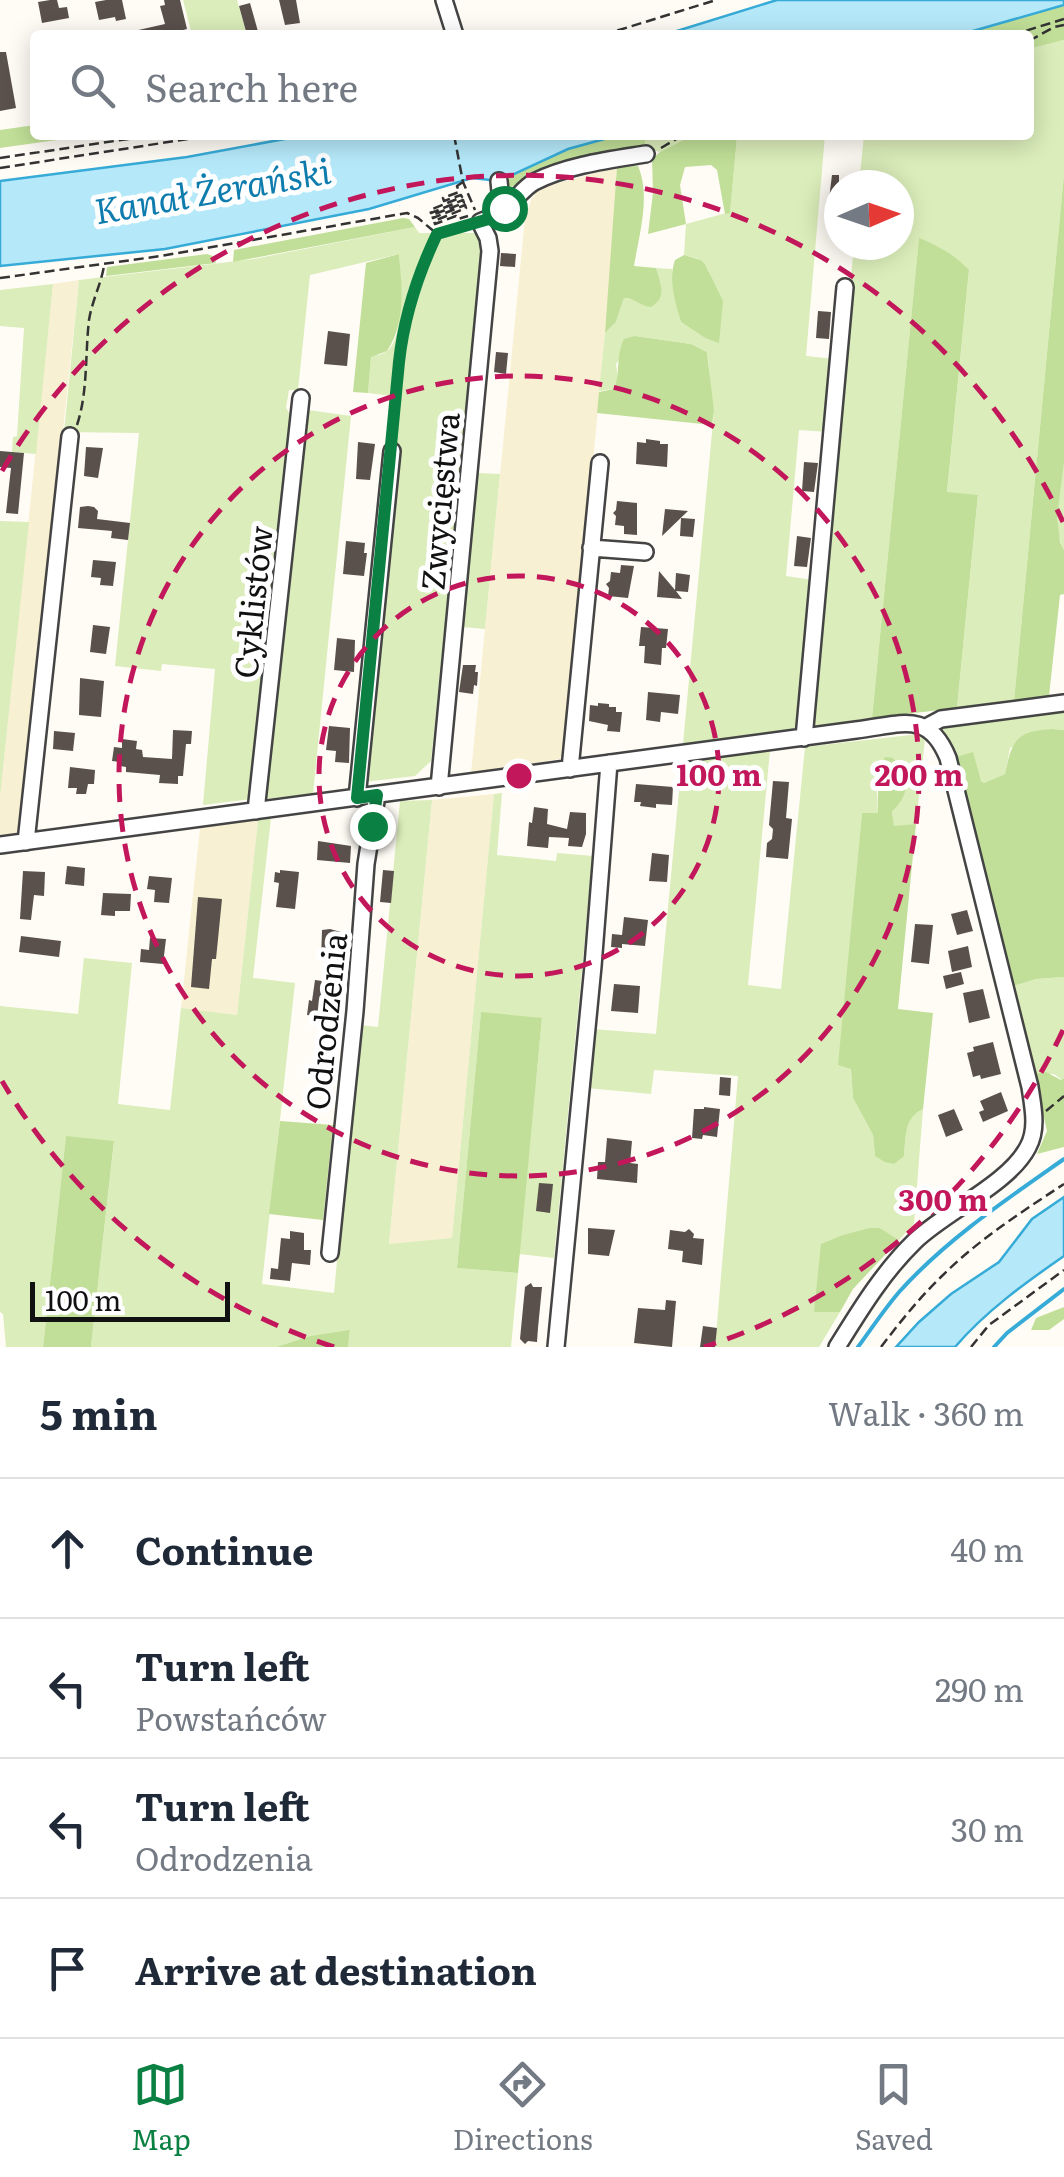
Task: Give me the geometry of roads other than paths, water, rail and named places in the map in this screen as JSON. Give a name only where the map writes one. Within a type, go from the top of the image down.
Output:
[{"type":"street","points":[[444,0],[453,30]]},
{"type":"street","points":[[499,180],[504,208],[528,185],[544,178],[603,161],[646,154]]},
{"type":"street","name":"Zwycięstwa","points":[[439,787],[490,251],[477,215],[499,216],[504,208]]},
{"type":"street","points":[[804,738],[845,287]]},
{"type":"street","name":"Cyklistów","points":[[256,811],[301,398]]},
{"type":"street","points":[[26,842],[70,436]]},
{"type":"street","points":[[357,798],[392,451]]},
{"type":"street","points":[[570,770],[600,463]]},
{"type":"street","points":[[591,548],[646,552]]},
{"type":"street","points":[[926,726],[941,719],[1064,703]]},
{"type":"street","points":[[0,846],[909,724],[926,726],[942,743],[948,758],[1030,1086],[1034,1116],[1031,1141],[1021,1158],[1004,1174],[914,1242],[886,1274],[837,1347]]},
{"type":"street","points":[[556,1347],[609,763]]},
{"type":"street","name":"Odrodzenia","points":[[330,1253],[366,864],[377,795]]},
{"type":"water","points":[[777,0],[1064,0],[1064,5],[976,30],[680,30]]},
{"type":"water","name":"Kanał Żerański","points":[[279,140],[601,140],[568,149],[499,181],[472,178],[369,209],[165,249],[0,266],[0,181],[187,157]]},
{"type":"water","points":[[1064,1197],[1064,1256],[993,1310],[955,1347],[896,1347],[951,1294],[999,1262],[1032,1219]]},
{"type":"waterway","points":[[858,1347],[900,1291],[937,1254],[1064,1159]]},
{"type":"waterway","points":[[994,1347],[1064,1289]]}]
